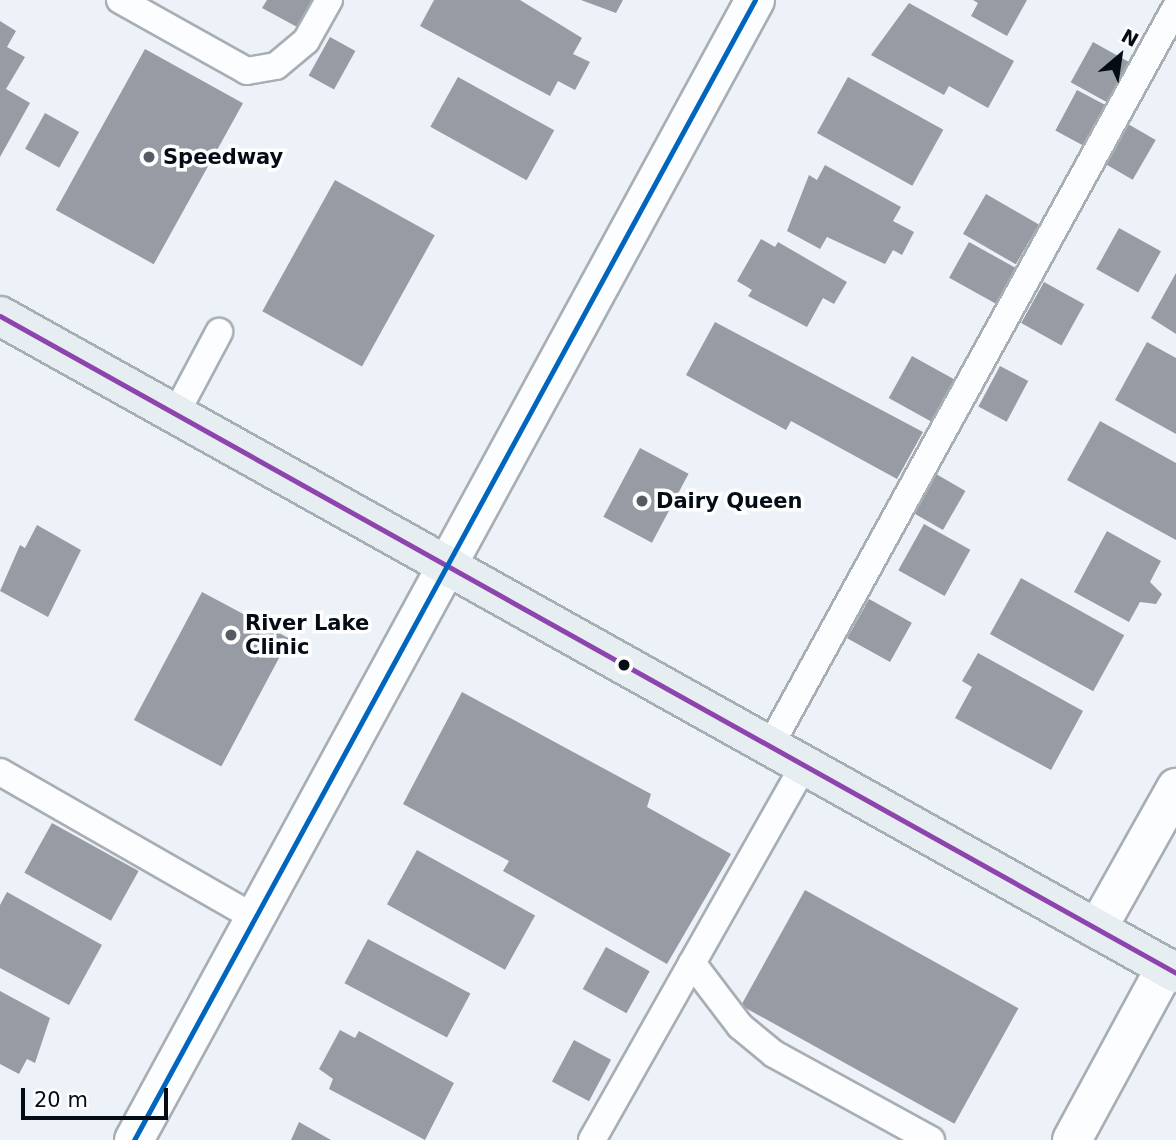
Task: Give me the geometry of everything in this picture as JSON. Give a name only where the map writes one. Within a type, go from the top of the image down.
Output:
[{"type":"main road","points":[[0,316],[771,744],[1171,970]]},
{"type":"street","points":[[134,1140],[257,919],[444,564],[755,0]]},
{"type":"street","points":[[1097,929],[1176,788]]},
{"type":"street","points":[[1072,1140],[1171,970]]},
{"type":"lane","points":[[120,0],[247,71],[276,66],[306,41],[329,0]]},
{"type":"lane","points":[[771,744],[1176,6]]},
{"type":"lane","points":[[176,413],[219,332]]},
{"type":"lane","points":[[592,1140],[805,764]]},
{"type":"lane","points":[[0,772],[257,919]]},
{"type":"lane","points":[[692,963],[740,1026],[774,1054],[931,1140]]},
{"type":"building","points":[[267,0],[314,0],[299,28],[262,8]]},
{"type":"building","points":[[434,0],[520,0],[582,38],[573,54],[590,62],[575,90],[558,81],[550,96],[420,26]]},
{"type":"building","points":[[581,0],[623,0],[616,13]]},
{"type":"building","points":[[973,0],[1027,0],[1007,36],[971,16],[978,3]]},
{"type":"building","points":[[909,3],[1014,61],[988,108],[949,86],[944,95],[871,55]]},
{"type":"building","points":[[0,21],[16,31],[7,47],[25,57],[6,89],[30,103],[0,157]]},
{"type":"building","points":[[330,37],[355,51],[334,90],[309,75]]},
{"type":"building","points":[[1093,42],[1129,62],[1107,102],[1071,82]]},
{"type":"building","name":"Speedway","points":[[145,49],[243,103],[154,264],[56,210]]},
{"type":"building","points":[[458,77],[554,130],[527,180],[430,127]]},
{"type":"building","points":[[848,77],[943,130],[912,186],[817,133]]},
{"type":"building","points":[[1077,90],[1105,105],[1084,146],[1055,131]]},
{"type":"building","points":[[45,113],[79,132],[59,168],[25,149]]},
{"type":"building","points":[[1128,124],[1156,140],[1133,180],[1105,164]]},
{"type":"building","points":[[825,165],[901,207],[893,221],[914,232],[902,255],[893,250],[885,264],[827,237],[820,249],[787,231],[809,175],[817,180]]},
{"type":"building","points":[[335,180],[435,235],[362,366],[262,311]]},
{"type":"building","points":[[986,194],[1039,224],[1016,264],[963,234]]},
{"type":"building","points":[[1119,228],[1161,251],[1138,292],[1096,269]]},
{"type":"building","points":[[761,239],[775,247],[778,242],[847,282],[834,304],[823,298],[807,327],[748,296],[752,290],[737,281]]},
{"type":"building","points":[[969,242],[1015,268],[995,304],[949,278]]},
{"type":"building","points":[[1176,273],[1176,334],[1151,318]]},
{"type":"building","points":[[1044,282],[1084,304],[1061,345],[1021,323]]},
{"type":"building","points":[[715,322],[923,432],[897,479],[791,421],[786,430],[686,375]]},
{"type":"building","points":[[1147,342],[1176,358],[1176,434],[1115,400]]},
{"type":"building","points":[[912,356],[954,379],[931,421],[889,398]]},
{"type":"building","points":[[1000,366],[1028,381],[1007,422],[978,407]]},
{"type":"building","points":[[1100,421],[1176,463],[1176,540],[1067,480]]},
{"type":"building","name":"Dairy Queen","points":[[640,448],[689,474],[652,543],[603,517]]},
{"type":"building","points":[[936,474],[965,491],[943,530],[914,513]]},
{"type":"building","points":[[924,524],[970,550],[945,596],[898,570]]},
{"type":"building","points":[[37,525],[81,550],[48,617],[0,591],[20,545],[25,548]]},
{"type":"building","points":[[1107,531],[1161,561],[1150,582],[1162,594],[1156,604],[1140,602],[1129,622],[1074,592]]},
{"type":"building","points":[[1021,578],[1124,635],[1093,691],[990,634]]},
{"type":"building","points":[[202,592],[289,638],[221,767],[134,720]]},
{"type":"building","points":[[869,599],[912,623],[890,662],[847,638]]},
{"type":"building","points":[[978,653],[1083,711],[1051,770],[955,718],[972,687],[962,681]]},
{"type":"building","points":[[462,692],[651,794],[647,807],[731,854],[667,964],[503,871],[509,861],[403,804]]},
{"type":"building","points":[[52,823],[139,871],[111,921],[24,873]]},
{"type":"building","points":[[417,850],[535,915],[505,970],[387,904]]},
{"type":"building","points":[[805,890],[1018,1008],[954,1124],[741,1005]]},
{"type":"building","points":[[7,892],[102,945],[69,1005],[0,968],[0,905]]},
{"type":"building","points":[[368,939],[470,993],[447,1038],[345,983]]},
{"type":"building","points":[[606,947],[650,971],[626,1013],[583,989]]},
{"type":"building","points":[[0,991],[50,1018],[35,1063],[27,1059],[19,1074],[0,1064]]},
{"type":"building","points":[[340,1030],[355,1038],[359,1031],[454,1083],[425,1140],[329,1089],[333,1079],[319,1069]]},
{"type":"building","points":[[574,1040],[611,1060],[589,1101],[552,1081]]},
{"type":"building","points":[[299,1122],[331,1140],[291,1140]]},
{"type":"transit line","points":[[134,1140],[755,0]]},
{"type":"transit line","points":[[0,316],[1176,973]]},
{"type":"place","name":"Speedway","points":[[149,157]]},
{"type":"place","name":"Dairy Queen","points":[[642,501]]},
{"type":"place","name":"River Lake Clinic","points":[[231,635]]}]
